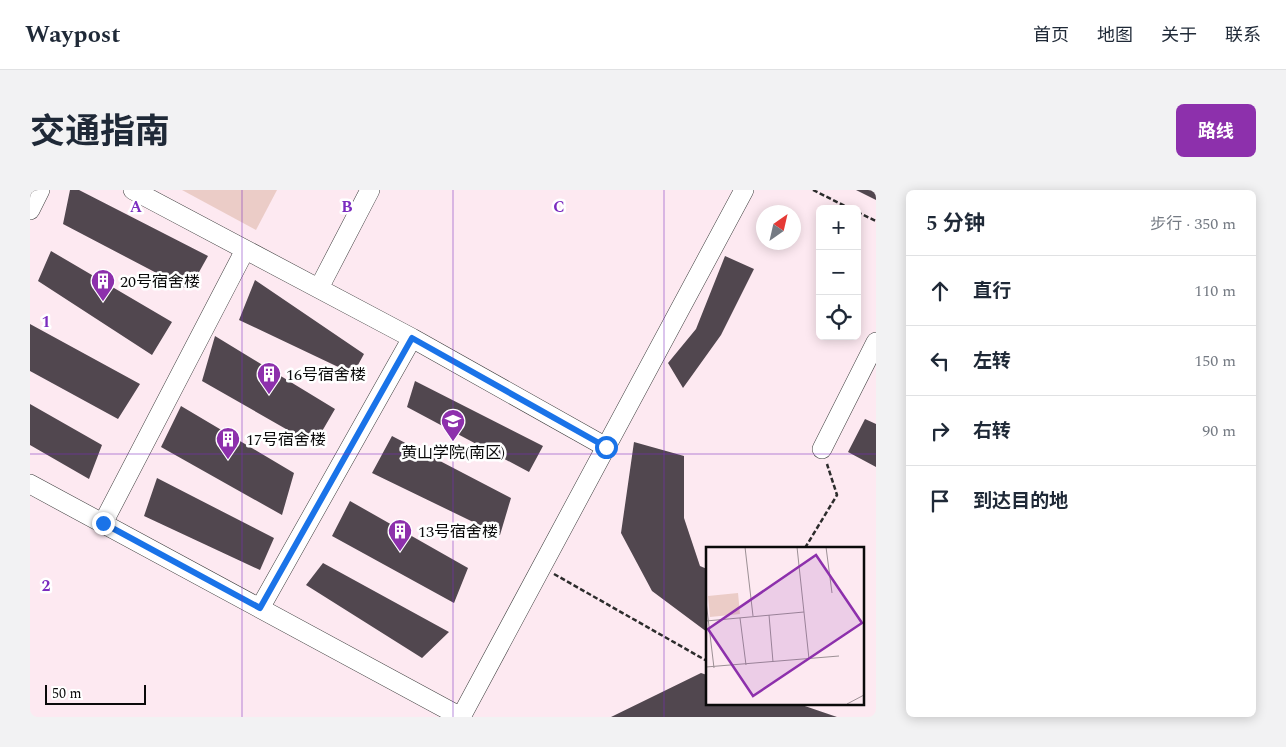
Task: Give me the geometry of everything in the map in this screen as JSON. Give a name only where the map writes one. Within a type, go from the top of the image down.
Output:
[{"type":"street","points":[[30,210],[40,190]]},
{"type":"street","points":[[133,190],[412,338],[606,447]]},
{"type":"street","points":[[319,288],[370,190]]},
{"type":"street","points":[[30,484],[461,717],[744,190]]},
{"type":"street","points":[[103,523],[245,250]]},
{"type":"street","points":[[260,608],[412,338]]},
{"type":"street","points":[[822,448],[876,342]]},
{"type":"path","points":[[814,190],[843,205]]},
{"type":"path","points":[[861,214],[876,221]]},
{"type":"path","points":[[806,547],[837,495],[822,448]]},
{"type":"path","points":[[542,566],[706,659]]},
{"type":"shaded area","points":[[182,190],[277,190],[256,230]]},
{"type":"building","points":[[70,190],[79,190],[208,256],[189,290],[63,224]]},
{"type":"building","points":[[856,190],[876,190],[876,200]]},
{"type":"building","name":"20号宿舍楼","points":[[51,251],[172,322],[152,355],[38,281]]},
{"type":"building","points":[[725,256],[754,269],[721,335],[683,388],[668,363],[696,329]]},
{"type":"building","points":[[255,280],[364,354],[353,374],[239,320]]},
{"type":"building","points":[[30,324],[140,384],[118,419],[30,371]]},
{"type":"building","name":"16号宿舍楼","points":[[215,336],[335,409],[314,445],[202,381]]},
{"type":"building","points":[[415,381],[543,446],[529,472],[407,407]]},
{"type":"building","points":[[30,404],[102,445],[89,479],[30,445]]},
{"type":"building","name":"17号宿舍楼","points":[[181,406],[294,473],[282,515],[161,447]]},
{"type":"building","points":[[865,419],[876,424],[876,467],[848,452]]},
{"type":"building","points":[[392,436],[511,498],[500,535],[372,473]]},
{"type":"building","points":[[634,442],[684,456],[684,518],[700,566],[706,569],[706,631],[652,591],[621,533]]},
{"type":"building","points":[[157,478],[274,538],[260,570],[144,516]]},
{"type":"building","name":"13号宿舍楼","points":[[350,501],[468,568],[454,603],[332,536]]},
{"type":"building","points":[[323,563],[449,632],[422,658],[306,585]]},
{"type":"building","points":[[701,673],[706,675],[706,704],[799,704],[837,717],[611,717]]},
{"type":"place","name":"20号宿舍楼","points":[[103,302]]},
{"type":"place","name":"16号宿舍楼","points":[[269,395]]},
{"type":"place","name":"黄山学院(南区)","points":[[453,442]]},
{"type":"place","name":"17号宿舍楼","points":[[228,460]]},
{"type":"place","name":"13号宿舍楼","points":[[400,552]]},
{"type":"route","points":[[103,523],[260,608],[412,338],[606,447]]}]
